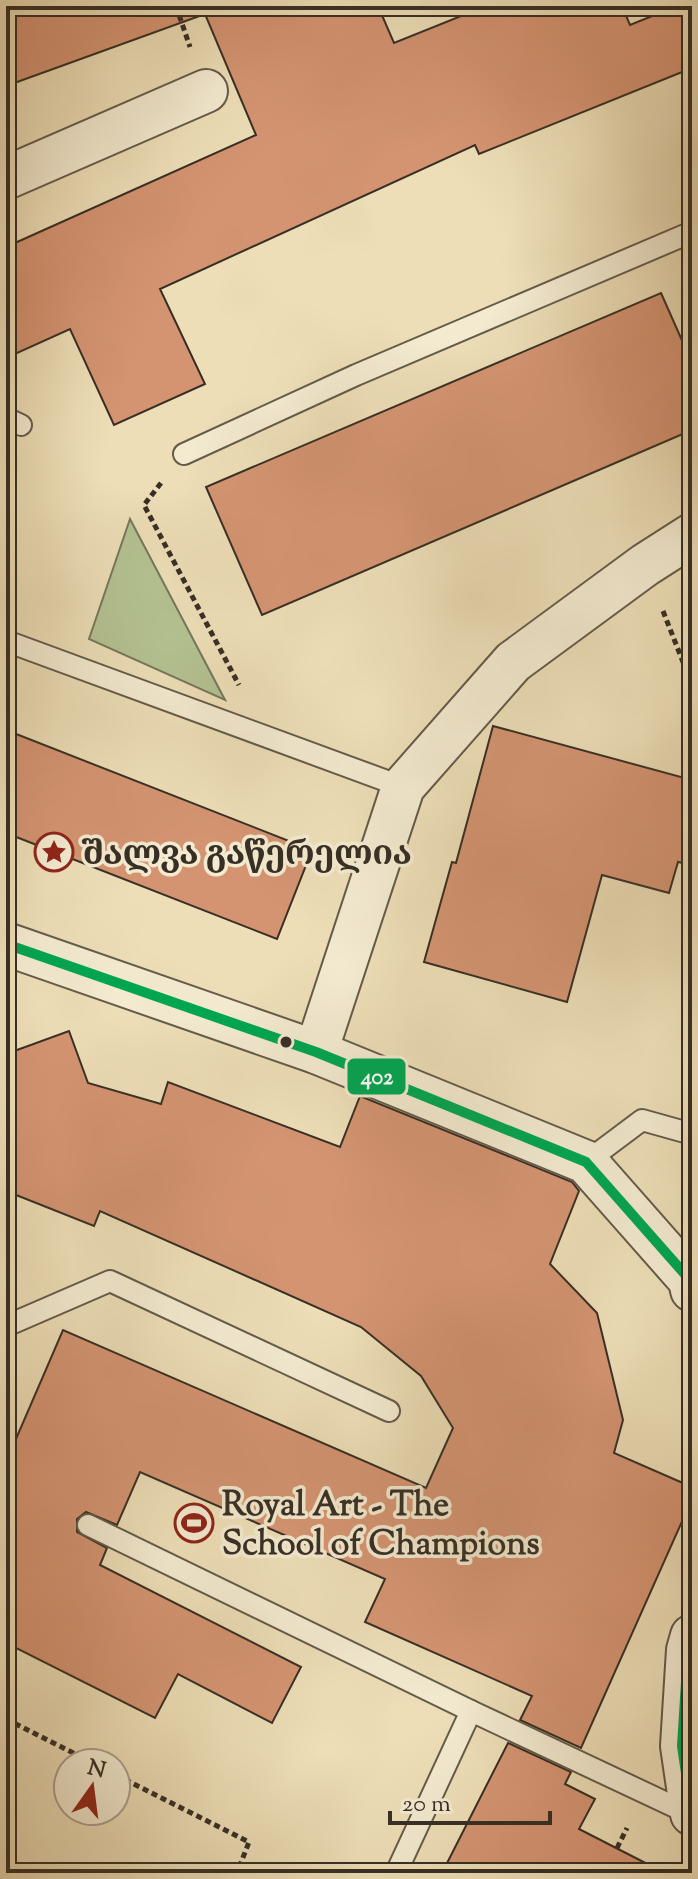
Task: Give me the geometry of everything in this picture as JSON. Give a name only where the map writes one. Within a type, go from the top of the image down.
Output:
[{"type":"street","points":[[6,178],[206,91]]},
{"type":"street","points":[[316,1052],[403,787],[513,662],[645,565],[692,535]]},
{"type":"street","points":[[6,944],[316,1052],[586,1162],[690,1280],[692,1290]]},
{"type":"street","points":[[692,1636],[688,1650],[682,1746],[692,1814]]},
{"type":"lane","points":[[184,454],[356,375],[692,232]]},
{"type":"lane","points":[[6,641],[403,787]]},
{"type":"lane","points":[[586,1162],[642,1120],[692,1134]]},
{"type":"lane","points":[[6,1326],[110,1281],[389,1411]]},
{"type":"lane","points":[[88,1525],[471,1711],[692,1814]]},
{"type":"lane","points":[[396,1873],[471,1711]]},
{"type":"path","points":[[176,6],[182,23]]},
{"type":"path","points":[[184,454],[144,505],[266,736]]},
{"type":"path","points":[[645,565],[692,685]]},
{"type":"path","points":[[6,1719],[61,1747]]},
{"type":"path","points":[[132,1783],[249,1842],[237,1873]]},
{"type":"green space","points":[[130,519],[225,700],[89,639]]},
{"type":"building","points":[[6,6],[378,6],[394,43],[486,6],[622,6],[630,25],[677,6],[692,6],[692,68],[479,154],[475,145],[160,289],[205,384],[114,425],[70,329],[6,358],[6,247],[256,135],[205,14],[6,86]]},
{"type":"building","points":[[661,293],[692,363],[692,430],[262,615],[206,487]]},
{"type":"building","points":[[493,726],[692,780],[692,865],[678,862],[669,893],[602,875],[567,1002],[424,962],[452,862],[456,863]]},
{"type":"building","points":[[6,730],[312,850],[277,939],[6,833]]},
{"type":"building","points":[[69,1031],[88,1083],[161,1104],[168,1082],[340,1147],[360,1096],[572,1182],[579,1191],[550,1264],[597,1313],[623,1420],[614,1453],[692,1487],[692,1499],[581,1748],[520,1720],[532,1696],[365,1622],[385,1579],[140,1472],[117,1525],[86,1512],[77,1519],[77,1532],[107,1548],[100,1565],[301,1667],[272,1723],[178,1674],[155,1718],[6,1643],[6,1462],[63,1330],[426,1488],[453,1428],[421,1376],[361,1327],[100,1211],[94,1226],[6,1191],[6,1054]]},
{"type":"building","points":[[508,1743],[571,1772],[565,1784],[595,1799],[579,1829],[665,1873],[442,1873]]},
{"type":"transit line","name":"402","points":[[6,944],[316,1052],[586,1162],[690,1280],[692,1290]]},
{"type":"transit line","name":"402","points":[[692,1636],[688,1650],[682,1746],[692,1814]]},
{"type":"place","name":"შალვა გაწერელია","points":[[54,852]]},
{"type":"place","name":"Royal Art - The School of Champions","points":[[194,1523]]}]
